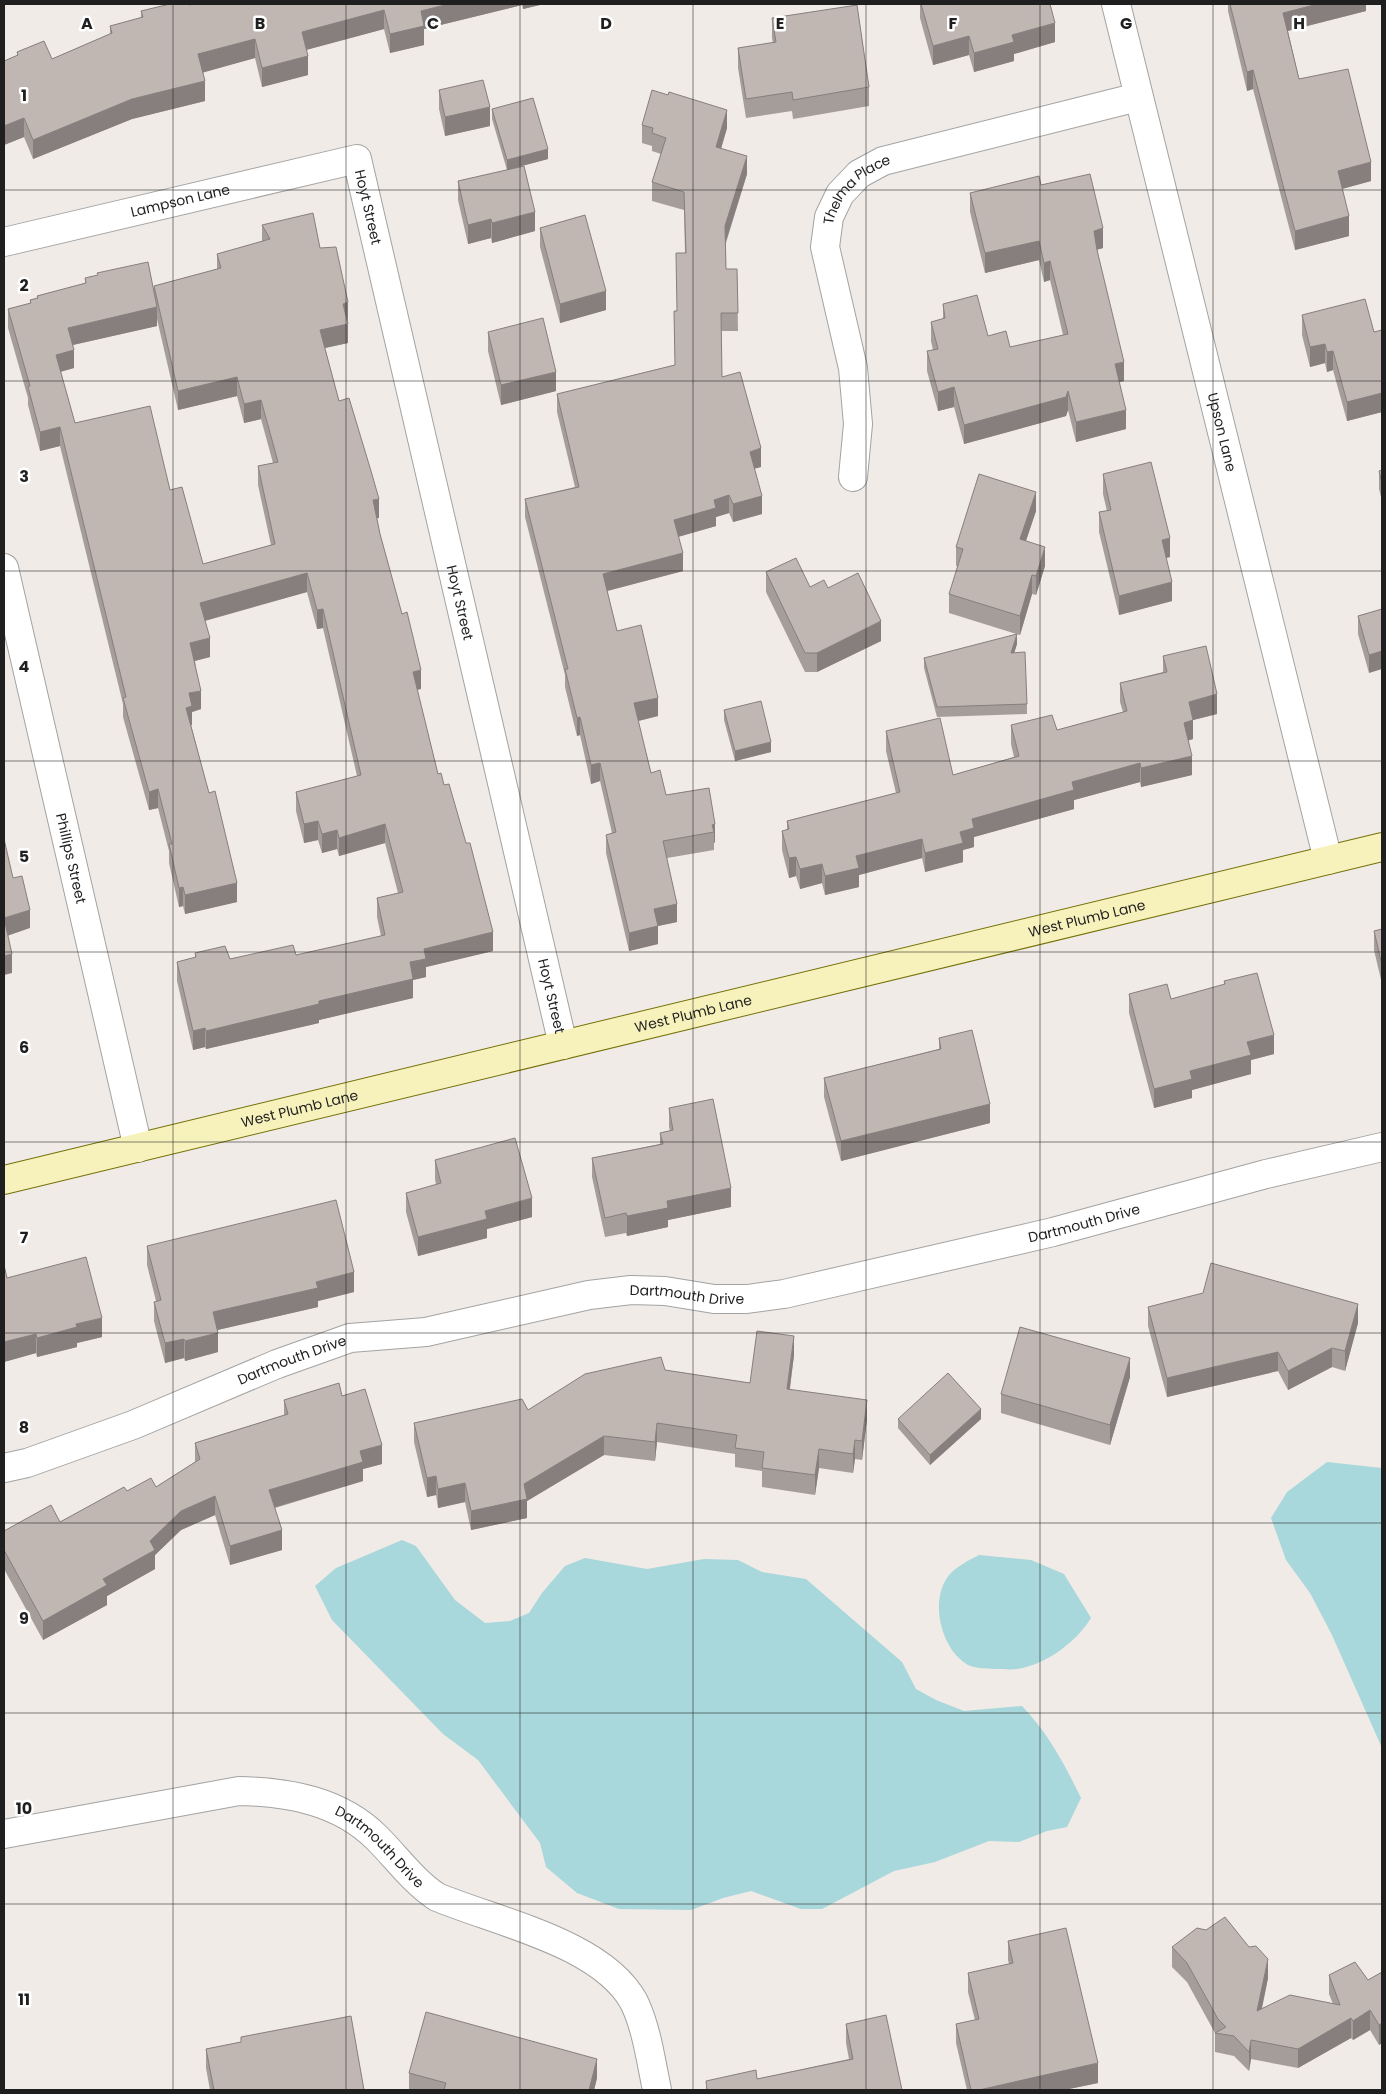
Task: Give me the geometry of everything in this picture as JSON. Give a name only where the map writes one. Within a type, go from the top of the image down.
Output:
[{"type":"main road","name":"West Plumb Lane","points":[[4,1180],[1382,847]]},
{"type":"street","name":"Upson Lane","points":[[1116,4],[1328,860]]},
{"type":"street","name":"Thelma Place","points":[[853,477],[858,424],[853,368],[825,247],[829,217],[840,194],[859,174],[882,161],[1138,97]]},
{"type":"street","name":"Lampson Lane","points":[[4,242],[357,159]]},
{"type":"street","name":"Hoyt Street","points":[[357,159],[563,1045]]},
{"type":"street","name":"Phillips Street","points":[[4,568],[138,1148]]},
{"type":"street","name":"Dartmouth Drive","points":[[4,1468],[27,1463],[133,1425],[277,1364],[350,1338],[426,1332],[589,1295],[631,1290],[665,1291],[714,1299],[784,1294],[1053,1232],[1266,1174],[1382,1147]]},
{"type":"street","name":"Dartmouth Drive","points":[[4,1834],[239,1791],[270,1792],[306,1798],[331,1807],[354,1819],[376,1837],[424,1888],[437,1897],[562,1944],[604,1967],[622,1983],[634,2003],[643,2027],[657,2090]]},
{"type":"water","points":[[1327,1462],[1382,1468],[1382,1748],[1332,1635],[1310,1593],[1286,1560],[1271,1518],[1287,1492]]},
{"type":"water","points":[[402,1540],[416,1546],[455,1600],[485,1623],[510,1621],[529,1613],[542,1593],[565,1566],[585,1558],[647,1569],[704,1559],[738,1560],[762,1572],[806,1579],[902,1662],[916,1689],[936,1700],[964,1711],[1022,1706],[1040,1727],[1055,1750],[1081,1798],[1067,1827],[1047,1831],[1019,1842],[989,1841],[935,1862],[894,1871],[822,1909],[801,1909],[751,1891],[723,1898],[691,1910],[619,1909],[577,1893],[546,1867],[540,1843],[478,1760],[443,1734],[332,1620],[315,1586],[336,1568]]},
{"type":"water","points":[[979,1555],[1031,1560],[1064,1574],[1091,1618],[1085,1627],[1060,1651],[1040,1662],[1018,1669],[979,1668],[968,1665],[956,1655],[944,1634],[940,1621],[940,1596],[950,1574]]},
{"type":"building","points":[[170,4],[449,4],[421,11],[424,26],[390,34],[384,10],[302,32],[308,56],[262,68],[255,39],[198,54],[205,81],[132,99],[33,140],[24,118],[4,126],[4,61],[18,55],[17,52],[44,41],[52,59],[112,33],[110,26],[143,17],[141,11]]},
{"type":"building","points":[[921,4],[1050,4],[1055,23],[1012,35],[1014,42],[974,53],[969,36],[933,46]]},
{"type":"building","points":[[1230,4],[1318,4],[1283,13],[1299,79],[1348,69],[1371,162],[1338,171],[1349,216],[1295,231],[1253,70],[1247,72]]},
{"type":"building","points":[[857,5],[869,87],[793,100],[792,92],[746,99],[738,48],[776,42],[772,18]]},
{"type":"building","points":[[483,80],[490,107],[445,117],[439,90]]},
{"type":"building","points":[[652,90],[668,95],[669,92],[727,110],[716,147],[747,156],[725,226],[726,269],[737,269],[738,313],[721,313],[722,377],[740,372],[761,448],[750,452],[762,496],[733,504],[729,495],[714,500],[716,508],[674,520],[683,553],[603,574],[617,631],[641,625],[658,698],[634,703],[651,773],[660,770],[666,795],[709,788],[715,824],[712,825],[714,832],[663,841],[677,904],[654,909],[658,926],[629,933],[606,835],[616,832],[600,763],[591,765],[580,717],[577,718],[565,669],[568,669],[525,499],[579,487],[557,394],[675,365],[674,311],[677,311],[676,253],[686,253],[684,192],[652,182],[666,138],[652,133],[653,128],[642,125]]},
{"type":"building","points":[[533,98],[548,149],[507,160],[492,109]]},
{"type":"building","points":[[524,166],[535,212],[492,223],[491,219],[468,225],[458,181]]},
{"type":"building","points":[[1090,174],[1103,228],[1094,231],[1097,250],[1124,362],[1115,364],[1126,410],[1076,422],[1068,391],[1066,397],[964,425],[954,387],[938,392],[927,351],[938,349],[931,322],[945,318],[943,304],[977,295],[988,336],[1006,331],[1010,347],[1068,334],[1050,261],[1044,263],[1039,241],[985,253],[970,193],[1039,176],[1041,185]]},
{"type":"building","points":[[313,213],[320,248],[336,247],[348,302],[343,304],[348,324],[320,330],[339,401],[349,398],[371,471],[379,499],[373,500],[380,534],[402,614],[407,612],[421,670],[413,672],[438,774],[441,773],[444,785],[449,784],[466,843],[470,843],[493,932],[424,949],[426,959],[410,962],[413,979],[319,1001],[319,1004],[206,1031],[205,1028],[193,1031],[177,962],[196,957],[195,953],[225,946],[230,959],[293,945],[296,955],[385,935],[377,898],[403,892],[385,824],[339,838],[337,830],[322,834],[318,821],[304,824],[296,792],[361,775],[323,609],[317,610],[307,573],[200,603],[210,638],[190,643],[201,691],[189,693],[192,706],[186,708],[209,793],[215,791],[237,883],[185,895],[183,887],[179,888],[169,844],[172,844],[158,789],[149,792],[123,698],[126,697],[60,427],[40,432],[28,387],[30,386],[8,309],[31,303],[30,300],[38,298],[37,296],[86,283],[85,278],[98,275],[97,273],[148,262],[157,307],[68,328],[74,350],[56,355],[75,423],[150,406],[170,490],[182,487],[203,564],[275,544],[258,466],[278,462],[261,400],[244,404],[237,377],[178,391],[154,286],[221,268],[217,254],[270,239],[262,225]]},
{"type":"building","points":[[585,215],[606,291],[560,304],[540,228]]},
{"type":"building","points":[[1365,299],[1374,332],[1382,330],[1382,393],[1347,402],[1333,351],[1327,352],[1325,344],[1310,347],[1302,315]]},
{"type":"building","points":[[543,318],[556,372],[501,385],[488,332]]},
{"type":"building","points":[[1151,462],[1170,538],[1162,540],[1172,582],[1119,596],[1099,512],[1111,510],[1103,474]]},
{"type":"building","points":[[1382,470],[1382,483],[1379,471]]},
{"type":"building","points":[[979,474],[1036,492],[1020,539],[1045,547],[1036,576],[1032,575],[1020,616],[949,594],[963,549],[956,547]]},
{"type":"building","points":[[796,558],[810,587],[824,580],[828,588],[858,573],[881,621],[817,653],[805,653],[766,572]]},
{"type":"building","points":[[1382,609],[1382,651],[1369,655],[1358,616]]},
{"type":"building","points":[[1017,634],[1011,653],[1025,652],[1027,704],[937,707],[924,658]]},
{"type":"building","points":[[1206,646],[1217,694],[1189,702],[1193,720],[1184,723],[1192,756],[1141,768],[1140,763],[1072,782],[1074,790],[972,819],[974,828],[960,832],[963,843],[925,853],[922,839],[856,856],[859,868],[825,876],[822,864],[800,869],[796,857],[789,858],[782,831],[789,829],[787,821],[900,792],[886,731],[940,718],[953,775],[1019,756],[1011,725],[1052,715],[1057,730],[1127,711],[1120,683],[1167,672],[1163,656]]},
{"type":"building","points":[[761,701],[771,742],[735,751],[724,710]]},
{"type":"building","points":[[4,839],[13,878],[22,876],[30,910],[4,918]]},
{"type":"building","points":[[4,918],[12,954],[4,956]]},
{"type":"building","points":[[1382,929],[1382,965],[1374,931]]},
{"type":"building","points":[[1257,973],[1274,1035],[1247,1042],[1251,1055],[1190,1071],[1192,1079],[1154,1089],[1129,994],[1167,984],[1171,999],[1225,984],[1224,981]]},
{"type":"building","points":[[972,1030],[990,1104],[841,1141],[824,1078],[941,1049],[939,1038]]},
{"type":"building","points":[[713,1099],[731,1188],[667,1201],[668,1208],[627,1216],[626,1213],[605,1218],[592,1158],[663,1144],[660,1133],[673,1130],[669,1108]]},
{"type":"building","points":[[515,1138],[532,1198],[485,1211],[487,1219],[418,1237],[406,1193],[441,1183],[435,1160]]},
{"type":"building","points":[[336,1200],[354,1272],[316,1282],[318,1288],[213,1312],[218,1333],[185,1341],[184,1339],[165,1343],[154,1302],[161,1300],[147,1246]]},
{"type":"building","points":[[86,1257],[102,1318],[76,1324],[77,1327],[37,1338],[36,1334],[4,1342],[4,1265],[7,1278]]},
{"type":"building","points":[[1211,1263],[1358,1304],[1345,1351],[1332,1348],[1288,1371],[1278,1352],[1167,1378],[1148,1307],[1203,1293]]},
{"type":"building","points":[[1020,1327],[1130,1358],[1110,1425],[1001,1394]]},
{"type":"building","points":[[757,1331],[794,1336],[787,1389],[867,1400],[862,1441],[855,1440],[853,1454],[819,1449],[815,1475],[762,1468],[764,1452],[735,1448],[737,1435],[657,1423],[655,1442],[604,1436],[524,1484],[527,1499],[471,1511],[465,1483],[438,1489],[436,1476],[427,1478],[414,1423],[522,1399],[528,1410],[585,1374],[661,1357],[665,1370],[750,1383]]},
{"type":"building","points":[[948,1373],[981,1409],[930,1455],[898,1419]]},
{"type":"building","points":[[339,1383],[342,1396],[365,1389],[382,1445],[360,1451],[363,1462],[269,1490],[282,1530],[230,1546],[215,1496],[181,1511],[150,1541],[155,1550],[103,1579],[107,1585],[43,1621],[4,1550],[4,1531],[51,1505],[60,1522],[124,1487],[127,1491],[151,1478],[156,1487],[200,1459],[195,1443],[288,1414],[284,1400]]},
{"type":"building","points":[[1225,1917],[1249,1947],[1256,1946],[1268,1959],[1257,2011],[1290,1995],[1340,2005],[1329,1975],[1355,1962],[1368,1980],[1382,1972],[1382,2023],[1379,2025],[1370,2010],[1353,2021],[1351,2018],[1298,2049],[1251,2040],[1249,2052],[1234,2036],[1215,2033],[1226,2027],[1218,2019],[1187,1963],[1172,1947],[1197,1928],[1206,1930]]},
{"type":"building","points":[[1066,1928],[1098,2063],[979,2090],[971,2090],[956,2024],[979,2019],[968,1973],[1013,1963],[1008,1941]]},
{"type":"building","points":[[426,2012],[597,2059],[589,2090],[444,2090],[446,2083],[409,2073]]},
{"type":"building","points":[[886,2015],[902,2090],[707,2090],[706,2081],[756,2070],[757,2079],[853,2059],[846,2024]]},
{"type":"building","points":[[351,2016],[364,2090],[214,2090],[206,2049],[241,2042],[241,2037]]}]
